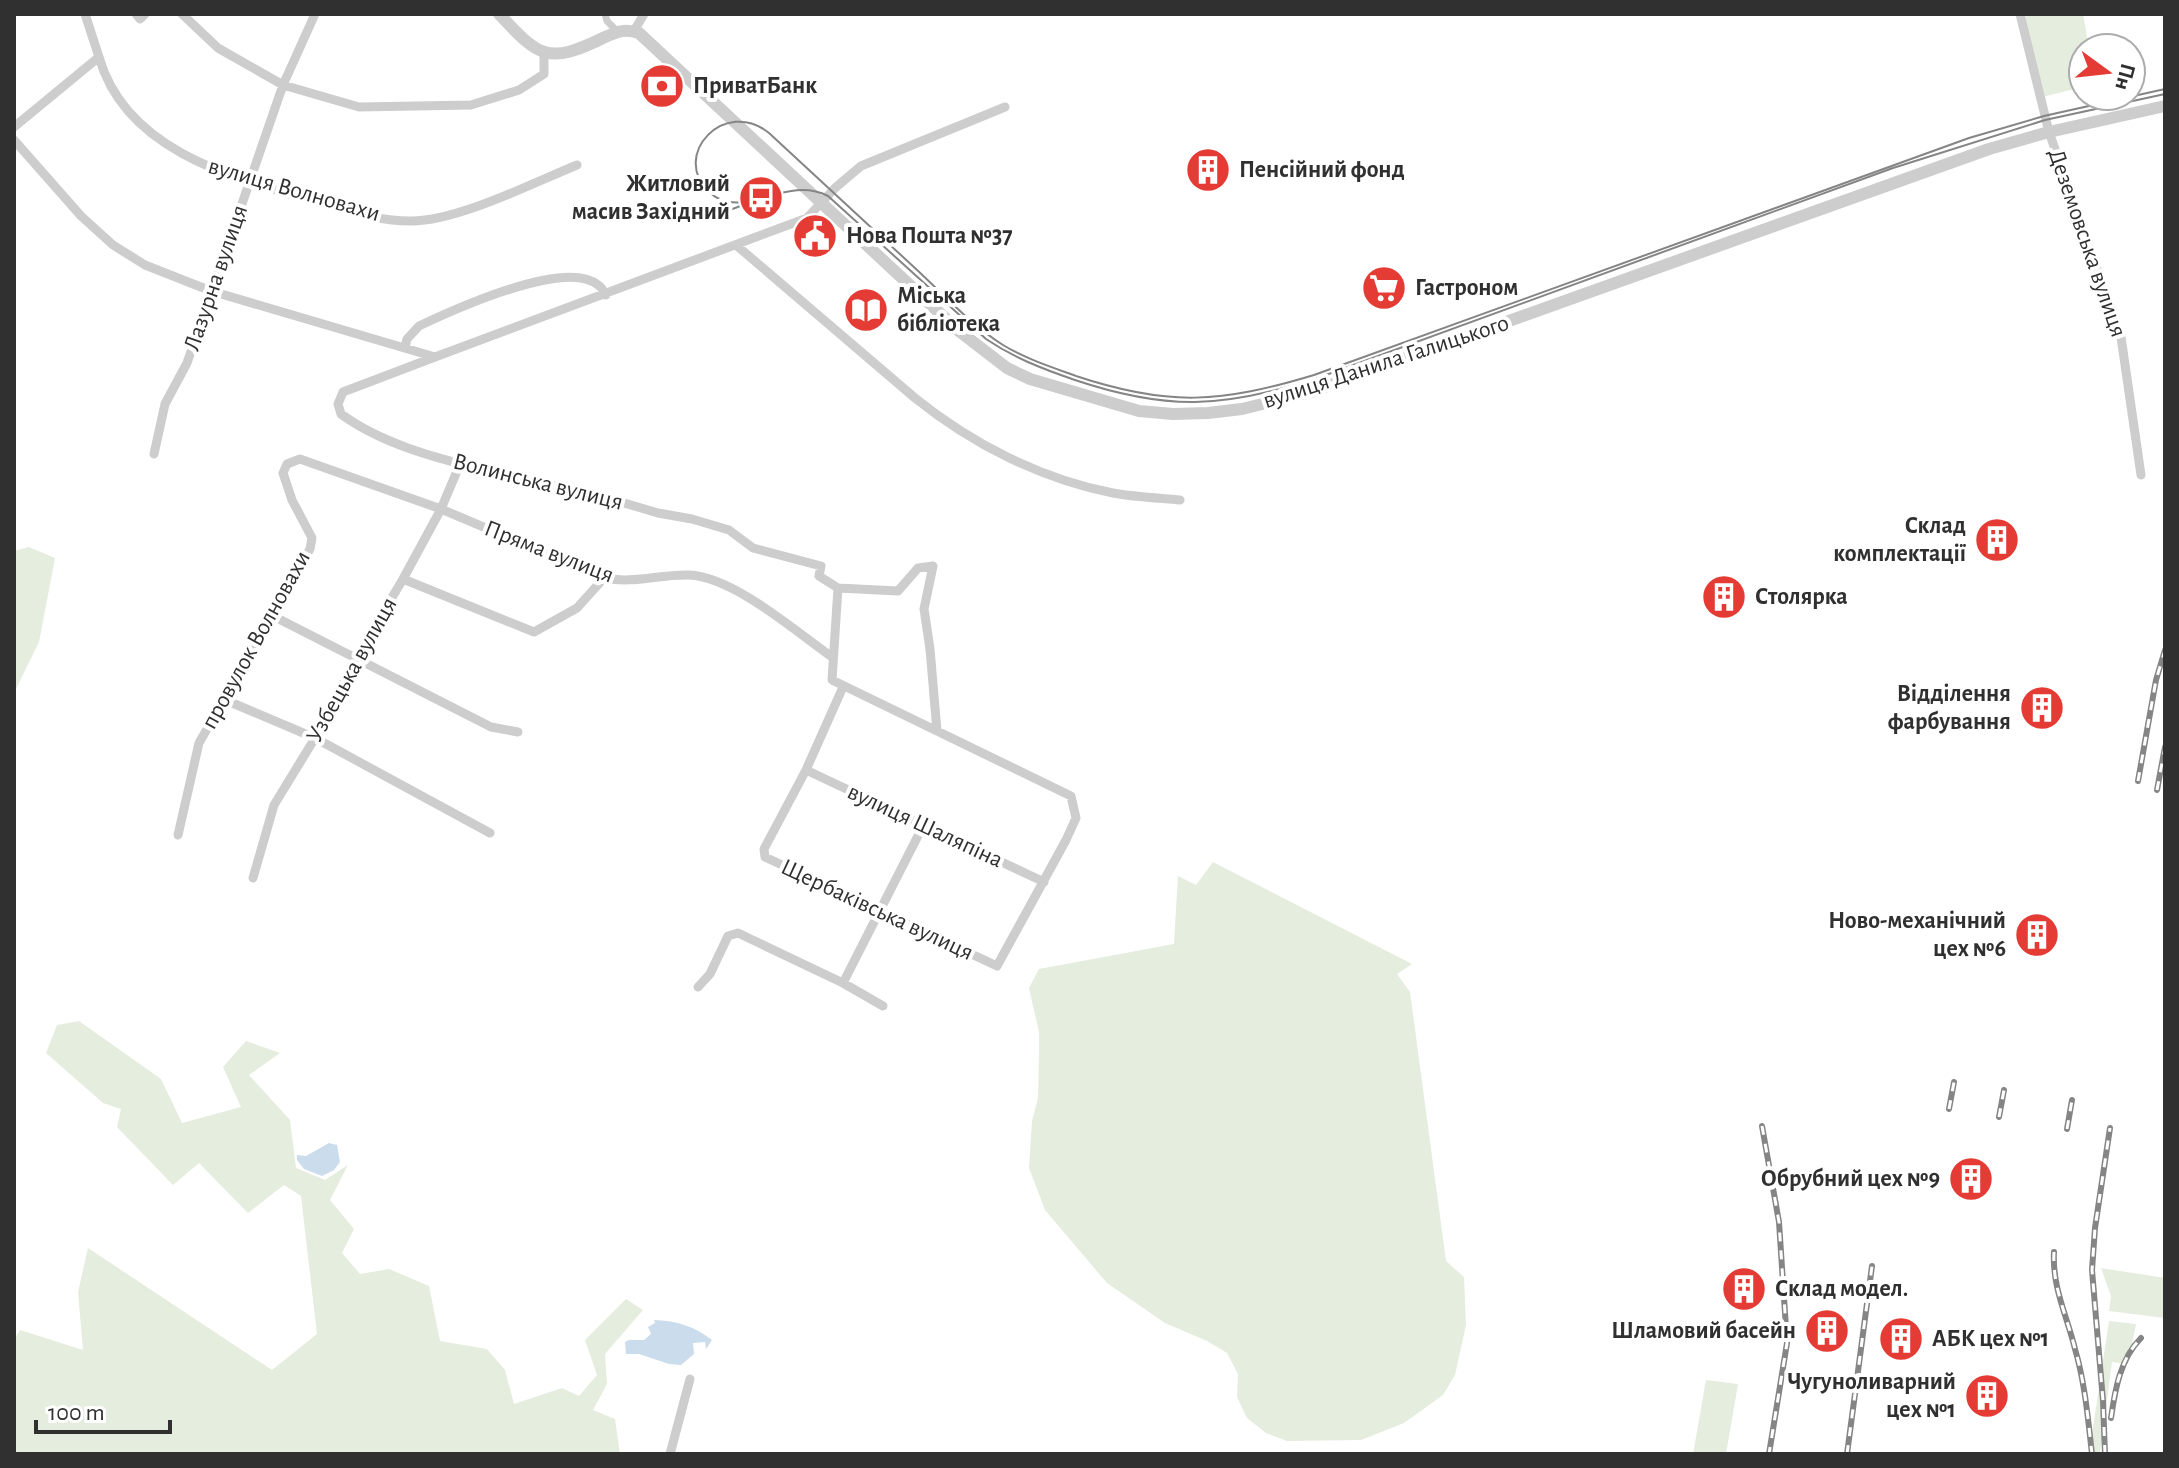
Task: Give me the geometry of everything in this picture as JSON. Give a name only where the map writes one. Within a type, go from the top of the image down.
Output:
[{"type":"street","name":"вулиця Волновахи","points":[[85,14],[103,70],[123,104],[150,133],[198,163],[250,183],[362,215],[410,221],[440,218],[577,165]]},
{"type":"street","points":[[136,14],[140,19],[145,14]]},
{"type":"street","points":[[182,14],[218,48],[283,85],[359,107],[471,105],[519,90],[544,74],[544,53]]},
{"type":"street","name":"Лазурна вулиця","points":[[154,454],[165,404],[187,363],[283,85],[315,14]]},
{"type":"street","points":[[499,14],[530,45],[544,53],[557,55],[617,31],[634,31],[644,14]]},
{"type":"street","points":[[605,14],[607,21],[617,31]]},
{"type":"street","name":"Деземовська вулиця","points":[[2020,14],[2049,132],[2121,337],[2141,475]]},
{"type":"street","name":"вулиця Данила Галицького","points":[[634,31],[959,331],[1007,368],[1030,379],[1139,411],[1173,414],[1242,409],[1311,392],[1989,149],[2165,106]]},
{"type":"street","points":[[14,127],[99,57]]},
{"type":"street","name":"Волинська вулиця","points":[[838,588],[819,576],[821,566],[753,548],[729,530],[567,486],[549,487],[460,464],[388,440],[341,414],[338,404],[343,392],[807,218],[861,166],[1005,107]]},
{"type":"street","points":[[14,140],[81,216],[113,245],[145,265],[211,291],[435,357]]},
{"type":"street","points":[[736,245],[945,422],[994,450],[1067,482],[1115,494],[1180,500]]},
{"type":"street","points":[[405,348],[407,339],[419,326],[535,281],[571,277],[585,279],[598,284],[606,295]]},
{"type":"street","name":"Пряма вулиця","points":[[300,459],[441,509],[604,578],[627,581],[689,575],[715,580],[737,590],[832,657]]},
{"type":"street","name":"провулок Волновахи","points":[[178,835],[199,743],[310,549],[312,538],[292,500],[283,473],[287,464],[300,459]]},
{"type":"street","name":"Узбецька вулиця","points":[[253,878],[274,805],[403,579],[441,509],[460,464]]},
{"type":"street","points":[[937,731],[924,609],[933,566],[918,568],[898,591],[838,588],[832,680],[843,687],[1071,796],[1076,818],[1044,882]]},
{"type":"street","points":[[403,579],[534,632],[577,608],[604,578]]},
{"type":"street","points":[[273,616],[491,727],[518,732]]},
{"type":"street","points":[[806,770],[843,687]]},
{"type":"street","points":[[223,699],[315,738],[490,833]]},
{"type":"street","name":"вулиця Шаляпіна","points":[[806,770],[1044,882]]},
{"type":"street","name":"Щербаківська вулиця","points":[[806,770],[764,849],[765,857],[997,966],[1044,882]]},
{"type":"street","points":[[843,983],[924,824]]},
{"type":"street","points":[[698,987],[710,974],[728,936],[738,933],[843,983],[883,1006]]},
{"type":"street","points":[[670,1454],[690,1379]]},
{"type":"green space","points":[[2029,14],[2083,14],[2086,32],[2067,32],[2067,91],[2042,97],[2025,18]]},
{"type":"green space","points":[[29,547],[55,558],[39,642],[14,693],[14,551]]},
{"type":"green space","points":[[1213,862],[1412,964],[1397,974],[1410,992],[1446,1261],[1464,1277],[1466,1325],[1455,1375],[1443,1395],[1404,1423],[1361,1440],[1287,1441],[1266,1433],[1247,1418],[1237,1397],[1238,1374],[1227,1353],[1165,1323],[1107,1283],[1045,1210],[1029,1168],[1032,1121],[1038,1098],[1039,1032],[1029,988],[1039,969],[1174,944],[1178,876],[1196,885]]},
{"type":"green space","points":[[79,1021],[161,1079],[182,1123],[241,1107],[223,1067],[246,1041],[280,1053],[249,1075],[290,1120],[296,1168],[325,1180],[348,1165],[330,1200],[354,1229],[342,1253],[360,1274],[389,1269],[429,1286],[440,1341],[487,1349],[505,1370],[514,1404],[562,1388],[579,1396],[597,1375],[585,1340],[626,1299],[643,1310],[605,1354],[607,1384],[593,1410],[615,1419],[620,1454],[14,1454],[14,1340],[20,1330],[83,1350],[78,1292],[88,1248],[272,1370],[317,1334],[301,1196],[284,1185],[248,1213],[199,1163],[173,1185],[117,1127],[121,1109],[103,1103],[46,1053],[57,1025]]},
{"type":"green space","points":[[2101,1268],[2165,1278],[2165,1318],[2109,1311],[2111,1296]]},
{"type":"green space","points":[[2109,1321],[2136,1324],[2128,1364],[2112,1362],[2100,1454],[2089,1454]]},
{"type":"green space","points":[[1706,1380],[1738,1384],[1726,1454],[1693,1454]]},
{"type":"water","points":[[329,1143],[337,1145],[340,1162],[334,1170],[322,1176],[304,1169],[297,1160],[297,1155],[306,1156]]},
{"type":"water","points":[[654,1320],[685,1325],[712,1340],[706,1349],[705,1342],[693,1343],[694,1354],[681,1365],[639,1354],[626,1354],[625,1342],[644,1340],[651,1334],[648,1327],[655,1323]]},
{"type":"tram line","points":[[2165,89],[2044,116],[1969,138],[1314,375],[1251,391],[1195,398],[1139,393],[1109,386],[1039,362],[1003,345],[958,309],[769,133],[752,124],[736,122],[720,126],[708,135],[699,148],[696,162],[699,177],[709,192],[722,200],[736,203],[796,190],[828,196],[986,339],[1018,357],[1108,390],[1138,397],[1195,402],[1252,396],[1315,379],[1893,168],[2045,120],[2165,94]]},
{"type":"tram line","points":[[701,221],[743,205]]},
{"type":"railway","points":[[2138,781],[2156,680],[2165,650]]},
{"type":"railway","points":[[2157,790],[2165,747]]},
{"type":"railway","points":[[1949,1109],[1954,1082]]},
{"type":"railway","points":[[1999,1117],[2004,1090]]},
{"type":"railway","points":[[2067,1129],[2072,1100]]},
{"type":"railway","points":[[1762,1126],[1779,1222],[1787,1343],[1769,1454]]},
{"type":"railway","points":[[2105,1454],[2092,1270],[2110,1128]]},
{"type":"railway","points":[[2054,1252],[2058,1289],[2086,1401],[2092,1454]]},
{"type":"railway","points":[[1847,1454],[1872,1266]]},
{"type":"railway","points":[[2111,1418],[2123,1365],[2141,1338]]},
{"type":"place","name":"ПриватБанк","points":[[662,86]]},
{"type":"place","name":"Пенсійний фонд","points":[[1208,170]]},
{"type":"place","name":"Житловий масив Західний","points":[[761,198]]},
{"type":"place","name":"Нова Пошта №37","points":[[815,236]]},
{"type":"place","name":"Гастроном","points":[[1384,288]]},
{"type":"place","name":"Міська бібліотека","points":[[866,310]]},
{"type":"place","name":"Склад комплектації","points":[[1997,540]]},
{"type":"place","name":"Столярка","points":[[1724,597]]},
{"type":"place","name":"Відділення фарбування","points":[[2042,708]]},
{"type":"place","name":"Ново-механічний цех №6","points":[[2037,935]]},
{"type":"place","name":"Обрубний цех №9","points":[[1971,1179]]},
{"type":"place","name":"Склад модел.","points":[[1744,1289]]},
{"type":"place","name":"Шламовий басейн","points":[[1827,1331]]},
{"type":"place","name":"АБК цех №1","points":[[1901,1339]]},
{"type":"place","name":"Чугуноливарний цех №1","points":[[1987,1396]]}]
